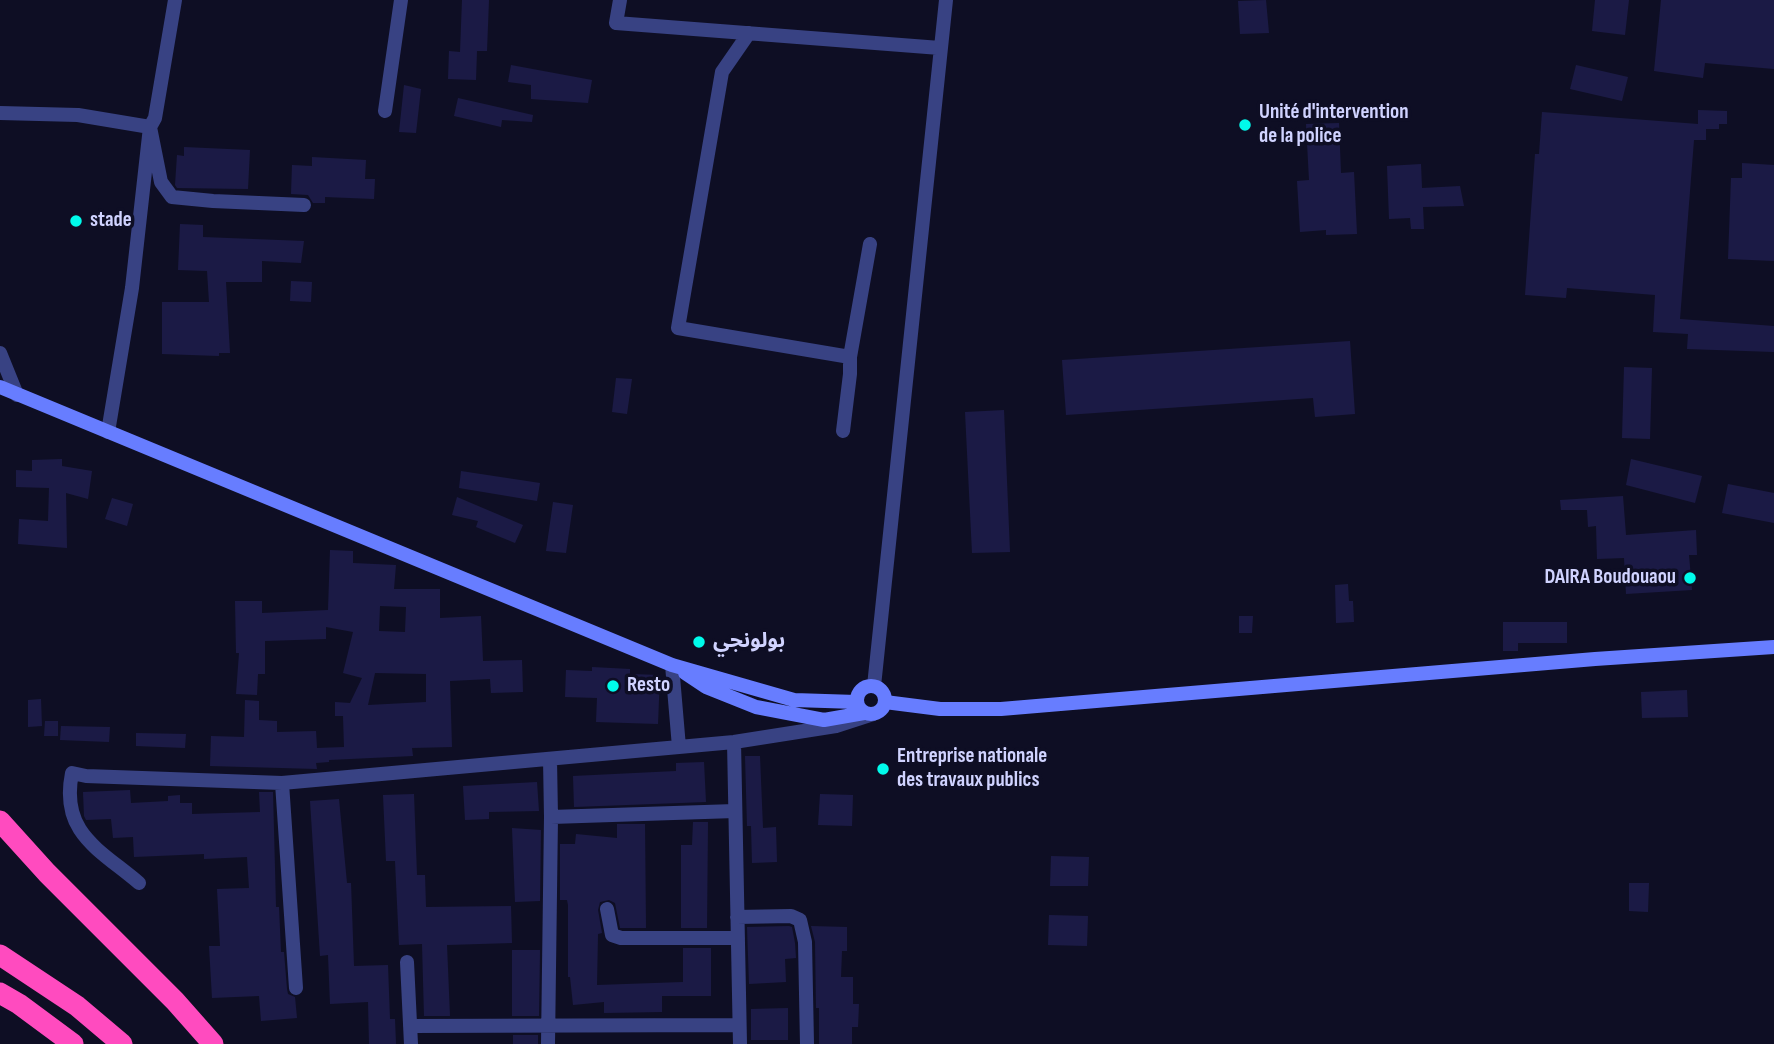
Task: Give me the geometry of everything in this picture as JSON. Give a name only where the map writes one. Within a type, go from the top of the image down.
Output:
[{"type":"highway","points":[[0,821],[47,873],[175,1000],[213,1044]]},
{"type":"highway","points":[[0,955],[76,1006],[122,1044]]},
{"type":"highway","points":[[0,993],[73,1044]]},
{"type":"main road","points":[[0,387],[672,665],[794,700],[865,710],[881,710],[885,702],[881,690],[874,686],[866,686],[859,691],[865,710]]},
{"type":"main road","points":[[885,702],[940,709],[1001,709],[1595,659],[1774,647]]},
{"type":"street","points":[[108,432],[132,288],[150,127],[155,118],[175,0]]},
{"type":"street","points":[[385,111],[401,0]]},
{"type":"street","points":[[620,0],[616,23],[940,48]]},
{"type":"street","points":[[874,686],[946,0]]},
{"type":"street","points":[[749,33],[722,72],[678,328],[850,357]]},
{"type":"street","points":[[0,113],[78,115],[150,127]]},
{"type":"street","points":[[150,127],[161,182],[172,197],[304,205]]},
{"type":"street","points":[[843,431],[850,357],[870,244]]},
{"type":"street","points":[[0,353],[17,395]]},
{"type":"street","points":[[672,665],[679,747]]},
{"type":"street","points":[[139,883],[82,835],[74,823],[69,800],[72,773],[86,776],[282,783],[734,742],[836,726],[865,710]]},
{"type":"street","points":[[734,742],[740,1044]]},
{"type":"street","points":[[548,1044],[550,759]]},
{"type":"street","points":[[282,783],[296,988]]},
{"type":"street","points":[[551,817],[735,811]]},
{"type":"street","points":[[607,908],[611,935],[621,938],[738,938]]},
{"type":"street","points":[[737,917],[792,916],[800,920],[805,942],[807,1044]]},
{"type":"street","points":[[407,962],[411,1044]]},
{"type":"street","points":[[410,1026],[740,1025]]},
{"type":"building","points":[[462,0],[489,0],[487,51],[477,51],[476,80],[448,79],[449,51],[460,52]]},
{"type":"building","points":[[1266,0],[1269,33],[1240,34],[1238,1]]},
{"type":"building","points":[[1595,0],[1629,0],[1625,35],[1592,31]]},
{"type":"building","points":[[1661,0],[1774,0],[1774,69],[1705,63],[1703,78],[1654,71]]},
{"type":"building","points":[[511,65],[592,80],[588,103],[531,99],[531,85],[508,82]]},
{"type":"building","points":[[1576,65],[1628,77],[1622,101],[1570,89]]},
{"type":"building","points":[[404,85],[421,89],[416,133],[399,132]]},
{"type":"building","points":[[458,98],[533,115],[532,122],[502,120],[501,127],[454,116]]},
{"type":"building","points":[[1698,110],[1727,111],[1727,124],[1719,124],[1719,129],[1706,129],[1706,140],[1694,140],[1680,319],[1774,326],[1774,352],[1687,349],[1688,334],[1653,332],[1655,295],[1567,288],[1566,298],[1525,295],[1535,154],[1539,154],[1542,112],[1698,124]]},
{"type":"building","points":[[1339,123],[1341,173],[1354,172],[1357,234],[1326,235],[1326,230],[1300,232],[1297,181],[1309,180],[1306,124]]},
{"type":"building","points":[[184,147],[250,150],[248,189],[177,188],[177,155],[184,156]]},
{"type":"building","points":[[312,157],[366,160],[365,179],[375,179],[374,199],[325,197],[325,203],[313,203],[308,195],[291,194],[292,165],[312,166]]},
{"type":"building","points":[[1742,163],[1774,165],[1774,261],[1728,259],[1731,178],[1742,178]]},
{"type":"building","points":[[1421,164],[1422,188],[1460,186],[1464,206],[1423,207],[1424,229],[1411,229],[1410,218],[1389,219],[1387,166]]},
{"type":"building","points":[[180,224],[203,225],[203,237],[304,241],[301,263],[262,261],[262,282],[226,282],[230,353],[219,353],[219,356],[162,354],[162,302],[209,302],[207,271],[178,270]]},
{"type":"building","points":[[291,281],[312,282],[311,302],[290,301]]},
{"type":"building","points":[[1350,341],[1355,414],[1315,417],[1313,398],[1066,415],[1062,360]]},
{"type":"building","points":[[1624,367],[1652,368],[1650,439],[1622,438]]},
{"type":"building","points":[[616,378],[632,379],[627,414],[612,412]]},
{"type":"building","points":[[1004,410],[1010,552],[972,553],[965,412]]},
{"type":"building","points":[[62,459],[62,466],[92,471],[88,499],[66,493],[67,548],[18,544],[19,519],[48,521],[49,488],[16,487],[16,470],[32,471],[32,460]]},
{"type":"building","points":[[1631,459],[1702,476],[1695,503],[1626,485]]},
{"type":"building","points":[[461,471],[540,483],[537,501],[459,488]]},
{"type":"building","points":[[1728,484],[1774,493],[1774,523],[1722,513]]},
{"type":"building","points":[[1623,496],[1626,535],[1696,530],[1697,555],[1689,555],[1692,590],[1626,594],[1624,558],[1597,559],[1596,526],[1588,527],[1587,510],[1561,510],[1560,500]]},
{"type":"building","points":[[457,497],[523,525],[515,543],[476,527],[478,521],[452,515]]},
{"type":"building","points":[[112,498],[133,504],[127,526],[105,519]]},
{"type":"building","points":[[553,502],[573,505],[566,553],[546,551]]},
{"type":"building","points":[[330,550],[353,551],[353,563],[396,565],[394,589],[440,589],[440,618],[481,616],[483,661],[522,660],[523,692],[491,693],[490,679],[450,681],[452,747],[412,748],[413,756],[329,760],[316,763],[317,769],[210,766],[211,736],[244,737],[245,700],[259,701],[259,720],[277,721],[277,732],[316,731],[317,748],[344,747],[343,716],[335,716],[335,702],[350,703],[362,678],[343,673],[353,632],[326,627],[326,639],[265,641],[265,674],[258,674],[257,695],[236,694],[239,653],[236,653],[235,601],[262,601],[262,613],[328,610]],"holes":[[[380,606],[406,607],[405,632],[379,631]],[[375,673],[426,674],[426,702],[368,705]]]},
{"type":"building","points":[[1348,584],[1349,601],[1353,601],[1354,622],[1336,623],[1335,585]]},
{"type":"building","points":[[1239,616],[1253,616],[1252,633],[1239,633]]},
{"type":"building","points":[[1503,622],[1567,622],[1567,643],[1518,643],[1518,651],[1503,651]]},
{"type":"building","name":"Resto","points":[[592,667],[630,669],[630,674],[660,675],[658,724],[596,722],[597,698],[565,697],[566,670],[592,671]]},
{"type":"building","points":[[1687,690],[1688,717],[1642,718],[1641,692]]},
{"type":"building","points":[[41,699],[42,726],[28,727],[28,700]]},
{"type":"building","points":[[45,721],[58,721],[58,736],[44,736]]},
{"type":"building","points":[[61,726],[110,727],[109,742],[60,740]]},
{"type":"building","points":[[136,733],[186,734],[185,748],[136,746]]},
{"type":"building","points":[[745,756],[760,756],[763,828],[776,827],[777,862],[752,863],[751,826],[747,826]]},
{"type":"building","points":[[704,762],[706,802],[574,807],[573,776],[676,771],[676,763]]},
{"type":"building","points":[[537,782],[539,811],[489,812],[489,819],[465,820],[463,786]]},
{"type":"building","points":[[130,790],[131,803],[168,801],[168,796],[180,795],[180,803],[192,803],[192,814],[260,812],[259,792],[273,792],[276,907],[279,907],[281,952],[284,952],[287,989],[288,994],[295,997],[297,1018],[261,1021],[259,996],[212,998],[209,946],[220,946],[217,889],[249,888],[247,857],[204,859],[204,854],[134,857],[133,837],[113,838],[111,819],[86,820],[84,816],[83,792]]},
{"type":"building","points":[[414,794],[417,875],[425,875],[426,907],[511,906],[512,943],[447,945],[450,1016],[424,1016],[422,944],[399,945],[395,861],[386,861],[383,795]]},
{"type":"building","points":[[820,794],[853,795],[852,826],[818,825]]},
{"type":"building","points":[[339,799],[347,883],[351,883],[354,966],[388,965],[390,1019],[395,1019],[396,1044],[369,1044],[368,1002],[330,1004],[328,955],[320,956],[310,801]]},
{"type":"building","points":[[693,822],[708,822],[707,928],[681,928],[681,845],[692,845]]},
{"type":"building","points":[[617,824],[645,824],[646,928],[620,928],[615,903],[609,900],[600,902],[598,910],[602,933],[598,934],[597,985],[683,982],[683,948],[711,948],[711,996],[662,996],[662,1012],[604,1013],[604,1002],[573,1005],[568,977],[568,905],[567,900],[560,900],[560,844],[575,844],[576,834],[617,838]]},
{"type":"building","points":[[512,828],[541,830],[540,901],[515,902]]},
{"type":"building","points":[[1051,856],[1089,857],[1088,886],[1050,886]]},
{"type":"building","points":[[1629,883],[1649,883],[1648,912],[1629,911]]},
{"type":"building","points":[[1049,915],[1088,916],[1087,946],[1048,945]]},
{"type":"building","points":[[811,926],[847,927],[847,951],[842,951],[841,977],[853,977],[853,1004],[859,1004],[858,1027],[852,1027],[852,1044],[819,1044],[815,942]]},
{"type":"building","points":[[747,927],[792,927],[796,958],[785,959],[786,982],[749,984]]},
{"type":"building","points":[[512,950],[540,950],[539,1016],[512,1016]]},
{"type":"building","points":[[788,1008],[788,1040],[751,1040],[751,1009]]},
{"type":"building","points":[[513,1035],[538,1035],[538,1044],[513,1044]]},
{"type":"place","name":"Unité d'intervention de la police","points":[[1245,125]]},
{"type":"place","name":"stade","points":[[76,221]]},
{"type":"place","name":"DAIRA Boudouaou","points":[[1690,578]]},
{"type":"place","name":"بولونجي","points":[[699,642]]},
{"type":"place","name":"Resto","points":[[613,686]]},
{"type":"place","name":"Entreprise nationale des travaux publics","points":[[883,769]]}]
